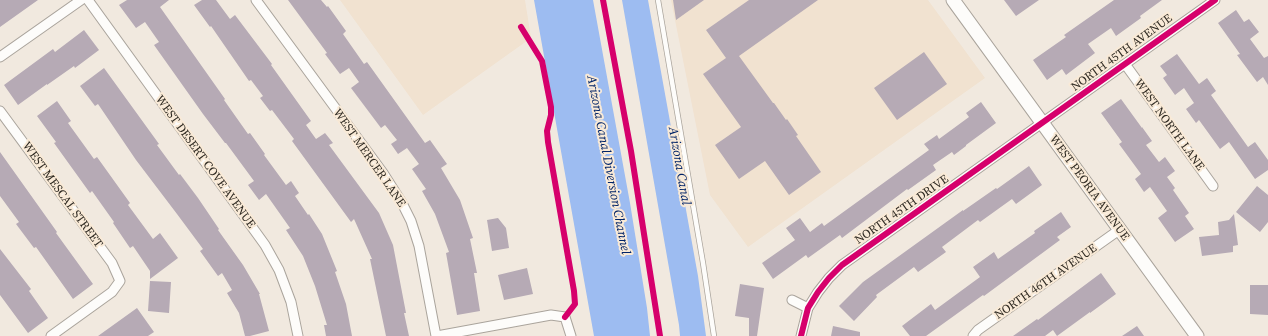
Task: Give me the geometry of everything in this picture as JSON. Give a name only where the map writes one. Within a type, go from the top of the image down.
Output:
[{"type":"main road","name":"WEST PEORIA AVENUE","points":[[953,0],[1197,336]]},
{"type":"street","points":[[0,57],[81,0]]},
{"type":"street","name":"WEST DESERT COVE AVENUE","points":[[88,0],[265,245],[279,270],[291,302],[298,336]]},
{"type":"street","name":"WEST MERCER LANE","points":[[256,0],[383,174],[402,203],[411,220],[419,246],[437,336]]},
{"type":"street","name":"NORTH 45TH AVENUE","points":[[1042,124],[1215,0]]},
{"type":"street","name":"WEST NORTH LANE","points":[[1125,64],[1213,186]]},
{"type":"street","name":"WEST MESCAL STREET","points":[[0,112],[112,263],[120,281],[112,292],[51,336]]},
{"type":"street","name":"NORTH 45TH DRIVE","points":[[801,336],[808,308],[829,278],[842,265],[1042,124]]},
{"type":"street","name":"NORTH 46TH AVENUE","points":[[973,336],[978,330],[1119,230]]},
{"type":"street","points":[[792,300],[808,308]]},
{"type":"street","points":[[437,336],[552,315],[565,317],[572,336]]},
{"type":"lane","points":[[658,0],[714,336]]},
{"type":"shaded area","points":[[340,0],[525,0],[531,38],[423,115]]},
{"type":"shaded area","points":[[671,0],[928,0],[985,78],[748,247],[710,195]]},
{"type":"water","name":"Arizona Canal Diversion Channel","points":[[534,0],[593,0],[630,203],[650,336],[594,336]]},
{"type":"water","points":[[622,0],[648,0],[698,276],[706,336],[680,336]]},
{"type":"building","points":[[0,0],[38,0],[0,27]]},
{"type":"building","points":[[127,0],[169,0],[160,7],[248,134],[250,133],[286,185],[291,181],[299,193],[295,196],[322,234],[337,271],[335,272],[346,304],[352,336],[326,336],[324,325],[327,325],[315,286],[303,256],[286,230],[290,228],[266,194],[259,200],[248,185],[254,181],[203,114],[154,45],[159,42],[145,22],[136,28],[119,5]]},
{"type":"building","points":[[202,0],[216,0],[230,19],[235,15],[272,64],[271,65],[311,121],[306,125],[316,139],[325,133],[333,143],[329,145],[379,213],[393,245],[409,336],[386,336],[370,259],[372,259],[354,219],[351,222],[292,141],[294,139],[272,110],[270,111],[260,98],[263,96],[251,80],[249,81],[211,26],[210,27],[194,5]]},
{"type":"building","points":[[288,0],[321,0],[327,7],[328,6],[346,31],[343,34],[364,64],[367,62],[425,143],[430,140],[447,164],[441,168],[460,200],[473,238],[470,239],[477,273],[474,273],[480,311],[457,315],[446,253],[449,252],[435,214],[422,191],[426,189],[412,169],[419,164],[407,148],[398,154],[391,144],[397,140],[385,125],[381,128],[351,88],[359,82],[349,68],[340,74],[325,54],[327,53]]},
{"type":"building","points":[[673,0],[704,0],[676,20]]},
{"type":"building","points":[[749,0],[818,0],[739,56],[773,103],[786,120],[787,119],[798,135],[796,136],[821,172],[789,195],[765,161],[739,179],[715,145],[741,127],[703,74],[726,58],[706,30]]},
{"type":"building","points":[[1004,0],[1039,0],[1016,16]]},
{"type":"building","points":[[1114,0],[1162,0],[1140,16],[1141,18],[1116,36],[1111,28],[1088,44],[1095,53],[1066,75],[1062,69],[1047,80],[1033,60],[1066,37],[1064,35]]},
{"type":"building","points":[[1236,10],[1244,22],[1249,19],[1259,32],[1250,39],[1264,58],[1268,56],[1268,85],[1263,77],[1257,82],[1237,55],[1240,54],[1218,23]]},
{"type":"building","points":[[84,30],[99,50],[75,68],[74,66],[18,105],[4,85],[53,49],[55,52]]},
{"type":"building","points":[[924,52],[947,84],[897,120],[874,88]]},
{"type":"building","points":[[1177,54],[1199,84],[1207,78],[1216,91],[1211,95],[1248,147],[1255,142],[1268,160],[1268,170],[1255,179],[1229,142],[1220,149],[1199,120],[1196,123],[1186,109],[1194,103],[1184,88],[1175,95],[1163,78],[1167,75],[1160,66]]},
{"type":"building","points":[[104,68],[159,144],[157,145],[198,198],[219,229],[218,230],[243,265],[260,294],[269,331],[245,336],[239,313],[227,293],[232,290],[222,273],[218,276],[200,251],[203,249],[136,160],[98,104],[95,106],[80,86]]},
{"type":"building","points":[[1121,99],[1152,141],[1146,145],[1159,162],[1165,157],[1175,171],[1167,177],[1175,188],[1173,190],[1189,213],[1185,216],[1194,229],[1175,242],[1158,218],[1167,211],[1150,187],[1144,192],[1135,179],[1141,174],[1119,144],[1122,142],[1101,113]]},
{"type":"building","points":[[57,101],[71,121],[68,123],[94,159],[97,157],[130,203],[128,205],[153,239],[160,233],[178,258],[150,279],[150,271],[133,246],[130,248],[113,223],[114,222],[92,191],[90,193],[54,143],[56,142],[37,116]]},
{"type":"building","points":[[981,102],[996,123],[954,155],[952,152],[933,165],[936,170],[908,190],[907,189],[842,238],[840,235],[808,258],[806,255],[773,279],[762,263],[795,240],[786,228],[800,218],[810,232],[822,223],[824,226],[929,150],[924,144],[937,135],[939,139],[969,117],[966,113]]},
{"type":"building","points":[[0,152],[93,284],[73,299],[36,247],[34,248],[16,224],[19,222],[0,196]]},
{"type":"building","points":[[1029,166],[1042,185],[1016,204],[1012,199],[980,222],[978,220],[942,247],[946,252],[918,272],[914,267],[876,295],[877,297],[854,321],[839,306],[863,282],[963,210],[996,188],[997,189]]},
{"type":"building","points":[[1257,186],[1268,195],[1268,222],[1260,232],[1236,212]]},
{"type":"building","points":[[1061,212],[1071,227],[1057,237],[1060,240],[984,296],[983,295],[926,336],[910,336],[902,326],[931,304],[935,310],[980,277],[973,267],[994,252],[998,259],[1035,233],[1034,231]]},
{"type":"building","points":[[1234,214],[1238,245],[1233,246],[1233,252],[1202,256],[1199,237],[1219,235],[1218,222],[1229,220]]},
{"type":"building","points":[[498,218],[506,228],[509,248],[492,251],[487,220]]},
{"type":"building","points":[[0,249],[31,289],[29,291],[48,318],[28,333],[0,295]]},
{"type":"building","points":[[527,268],[533,294],[504,300],[498,275]]},
{"type":"building","points":[[1101,273],[1116,294],[1090,313],[1057,336],[1053,330],[1045,336],[1013,336],[1037,319],[1038,320]]},
{"type":"building","points":[[150,281],[171,282],[169,313],[148,311]]},
{"type":"building","points":[[740,284],[764,288],[757,336],[749,336],[749,318],[735,316]]},
{"type":"building","points":[[1250,285],[1268,285],[1268,315],[1250,314]]},
{"type":"building","points":[[137,308],[154,332],[148,336],[98,336]]},
{"type":"building","points":[[833,326],[860,332],[860,336],[831,336]]},
{"type":"building","points":[[1137,326],[1144,336],[1122,336]]},
{"type":"cycle path","points":[[603,0],[631,151],[660,336]]},
{"type":"cycle path","points":[[801,336],[808,308],[829,278],[842,265],[1215,0]]},
{"type":"cycle path","points":[[521,27],[542,61],[551,107],[551,115],[547,131],[548,142],[575,304],[565,317]]},
{"type":"water label","name":"Arizona Canal","points":[[679,166]]}]
